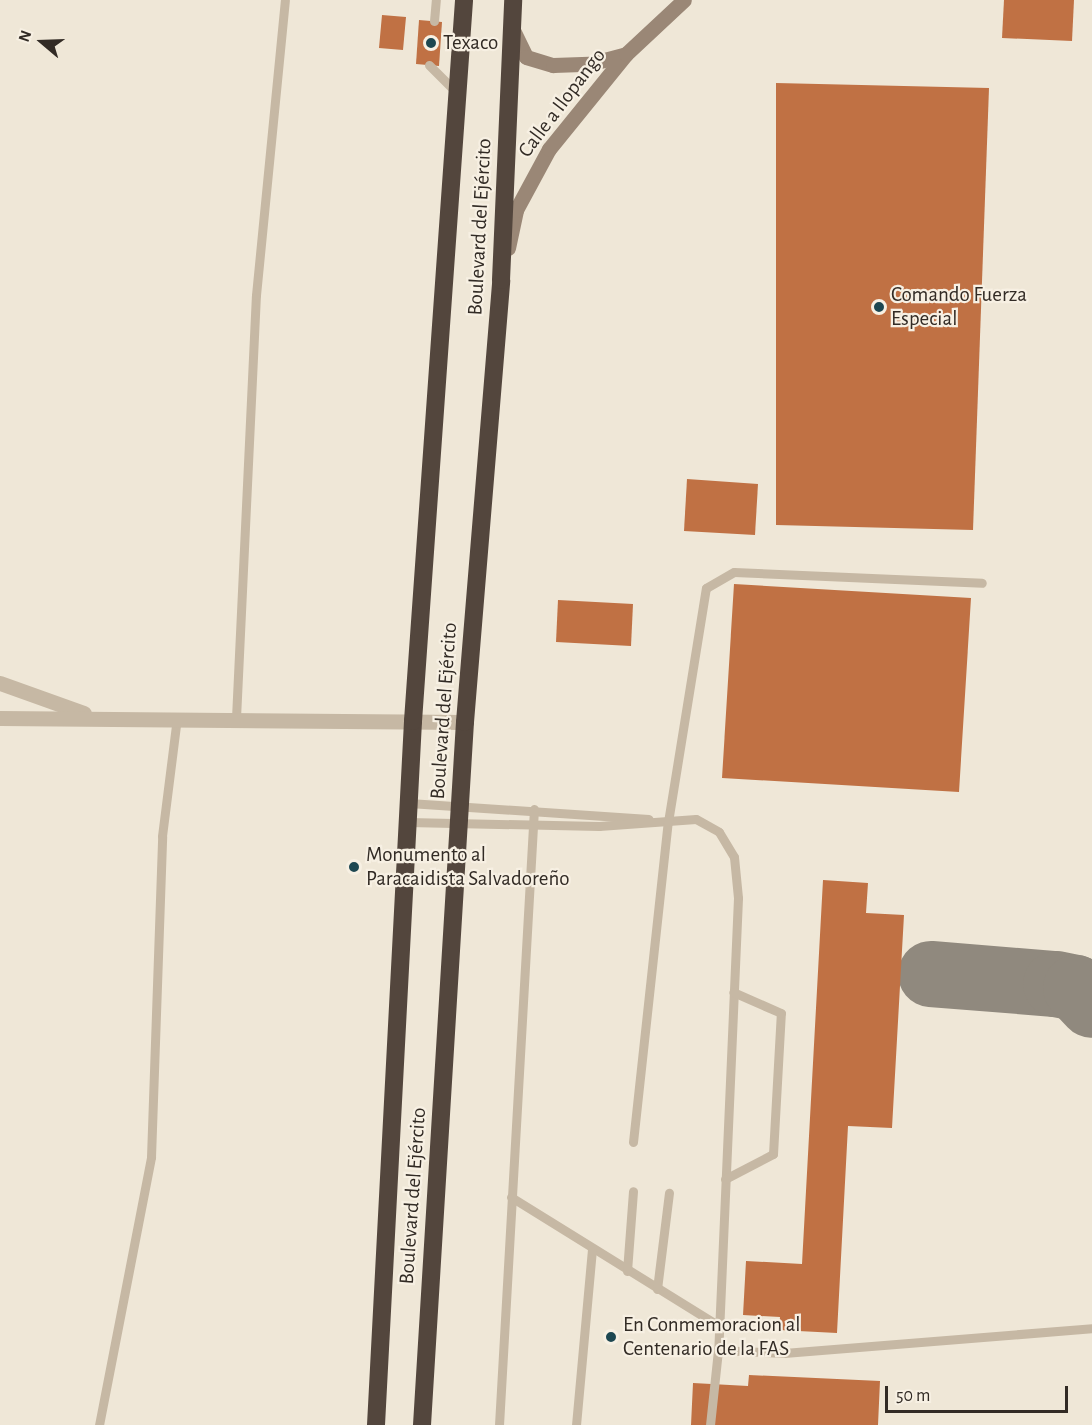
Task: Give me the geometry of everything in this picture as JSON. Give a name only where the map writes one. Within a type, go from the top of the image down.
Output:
[{"type":"highway","name":"Boulevard del Ejército","points":[[376,1425],[413,721],[465,0]]},
{"type":"highway","name":"Boulevard del Ejército","points":[[422,1425],[465,722],[501,280],[513,0]]},
{"type":"street","name":"Calle a Ilopango","points":[[501,280],[516,210],[533,175],[563,129],[626,54],[684,0]]},
{"type":"street","name":"Calle a Ilopango","points":[[512,27],[526,57],[553,65],[590,64],[626,54]]},
{"type":"street","points":[[0,683],[99,718]]},
{"type":"street","points":[[0,718],[177,717],[465,722]]},
{"type":"lane","points":[[236,718],[256,295],[285,0]]},
{"type":"lane","points":[[434,21],[436,0]]},
{"type":"lane","points":[[429,65],[458,93]]},
{"type":"lane","points":[[633,1142],[668,822],[706,588],[734,572],[982,583]]},
{"type":"lane","points":[[99,1425],[151,1157],[159,1051],[162,836],[177,717]]},
{"type":"lane","points":[[408,812],[459,814],[534,809],[668,822]]},
{"type":"lane","points":[[499,1425],[534,809]]},
{"type":"lane","points":[[408,812],[459,814],[533,824],[668,822],[696,819],[719,832],[734,857],[738,898],[718,1350],[710,1425]]},
{"type":"lane","points":[[725,1179],[773,1154],[781,1013],[734,992]]},
{"type":"lane","points":[[627,1272],[633,1191]]},
{"type":"lane","points":[[657,1289],[669,1193]]},
{"type":"lane","points":[[511,1197],[627,1272],[719,1326]]},
{"type":"lane","points":[[576,1425],[592,1250]]},
{"type":"lane","points":[[718,1350],[784,1353],[1092,1328]]},
{"type":"building","points":[[1004,0],[1074,0],[1072,41],[1002,38]]},
{"type":"building","points":[[382,15],[406,17],[403,50],[379,48]]},
{"type":"building","points":[[419,20],[442,22],[439,66],[416,64]]},
{"type":"building","name":"Comando Fuerza Especial","points":[[776,83],[989,88],[973,530],[776,525]]},
{"type":"building","points":[[687,479],[758,484],[755,535],[684,531]]},
{"type":"building","points":[[734,584],[971,598],[959,792],[722,778]]},
{"type":"building","points":[[558,600],[633,604],[631,646],[556,642]]},
{"type":"building","points":[[823,880],[868,883],[866,913],[904,915],[892,1128],[848,1126],[837,1333],[779,1330],[780,1317],[743,1315],[746,1261],[802,1264]]},
{"type":"building","points":[[749,1375],[880,1381],[878,1425],[691,1425],[693,1383],[748,1386]]},
{"type":"taxiway","points":[[931,974],[1056,984],[1076,988],[1092,1005]]},
{"type":"place","name":"Texaco","points":[[431,43]]},
{"type":"place","name":"Comando Fuerza Especial","points":[[879,307]]},
{"type":"place","name":"Monumento al Paracaidista Salvadoreño","points":[[354,867]]},
{"type":"place","name":"En Conmemoracion al Centenario de la FAS","points":[[611,1337]]}]
